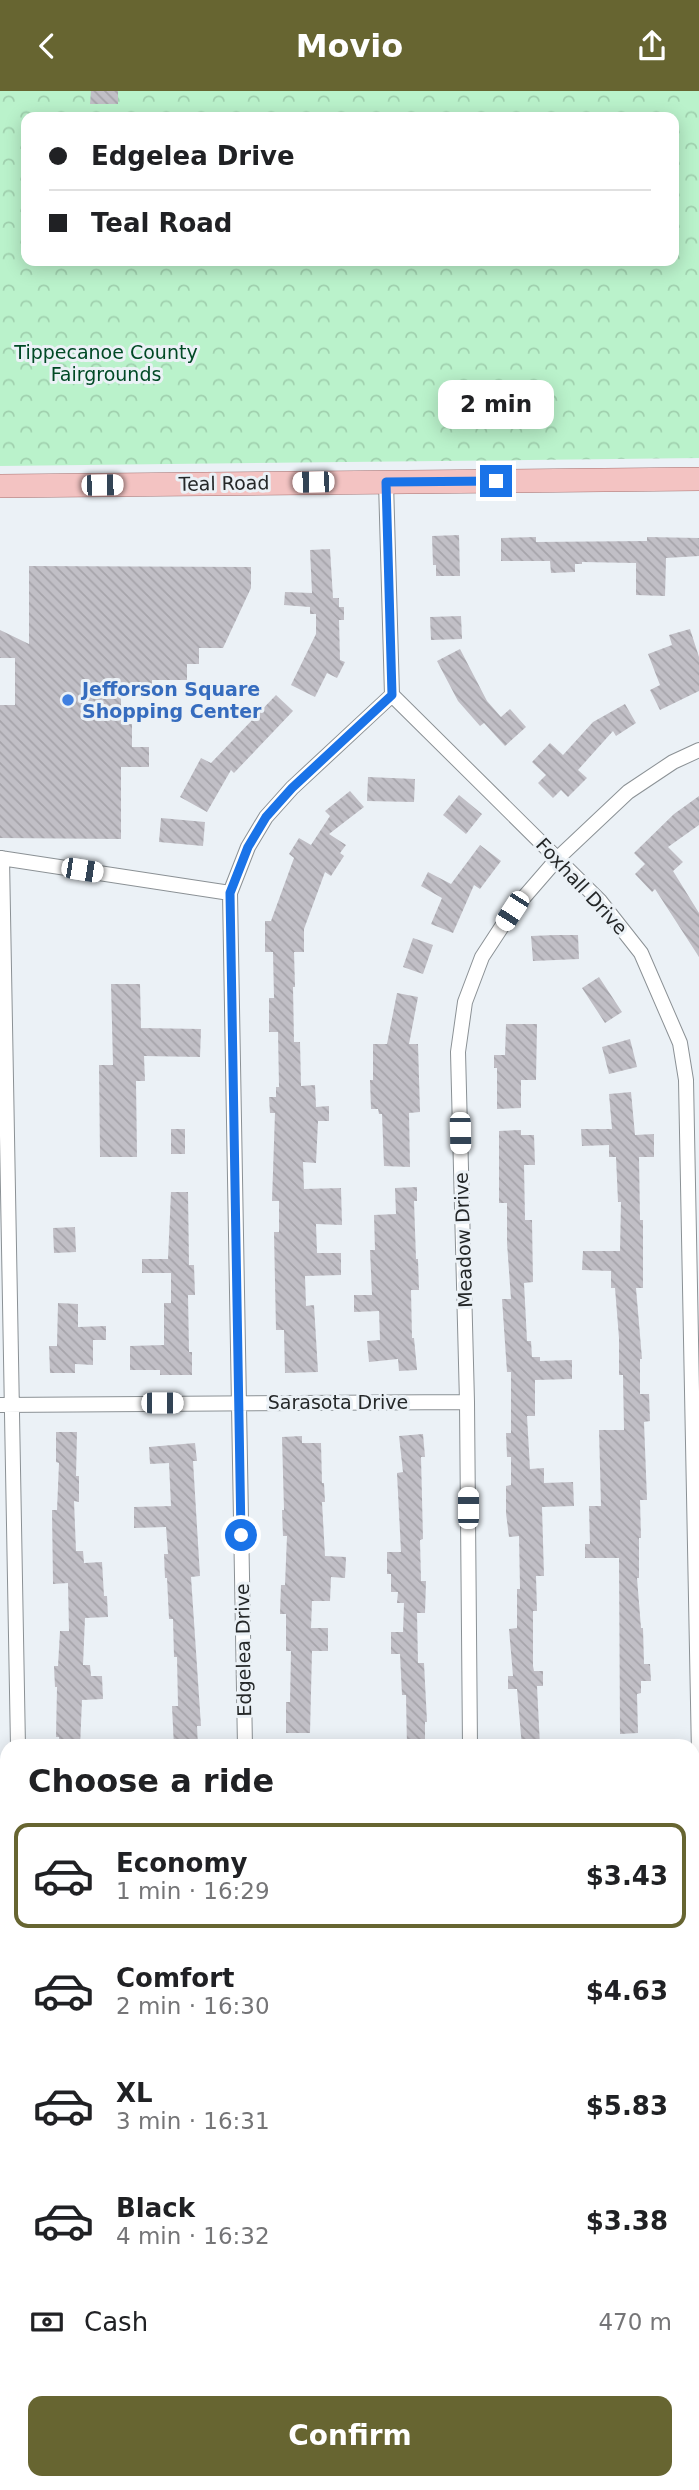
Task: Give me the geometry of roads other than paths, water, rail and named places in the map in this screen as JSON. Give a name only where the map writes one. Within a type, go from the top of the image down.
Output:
[{"type":"main road","points":[[661,479],[699,472]]},
{"type":"main road","name":"Teal Road","points":[[0,486],[699,479]]},
{"type":"street","points":[[386,482],[392,695]]},
{"type":"street","name":"Foxhall Drive","points":[[392,695],[600,901],[641,953],[680,1043],[686,1080],[699,1739]]},
{"type":"street","name":"Edgelea Drive","points":[[245,1739],[230,893],[248,847],[266,817],[292,788],[392,695]]},
{"type":"street","name":"Meadow Drive","points":[[470,1739],[467,1402],[458,1052],[466,1003],[482,957],[512,911],[558,858],[628,792],[673,762],[699,750]]},
{"type":"street","points":[[18,1739],[5,1405],[1,857],[230,893]]},
{"type":"street","name":"Sarasota Drive","points":[[5,1405],[467,1402]]},
{"type":"place","name":"Jefforson Square Shopping Center","points":[[68,700]]},
{"type":"park label","name":"Tippecanoe County Fairgrounds","points":[[106,363]]}]
